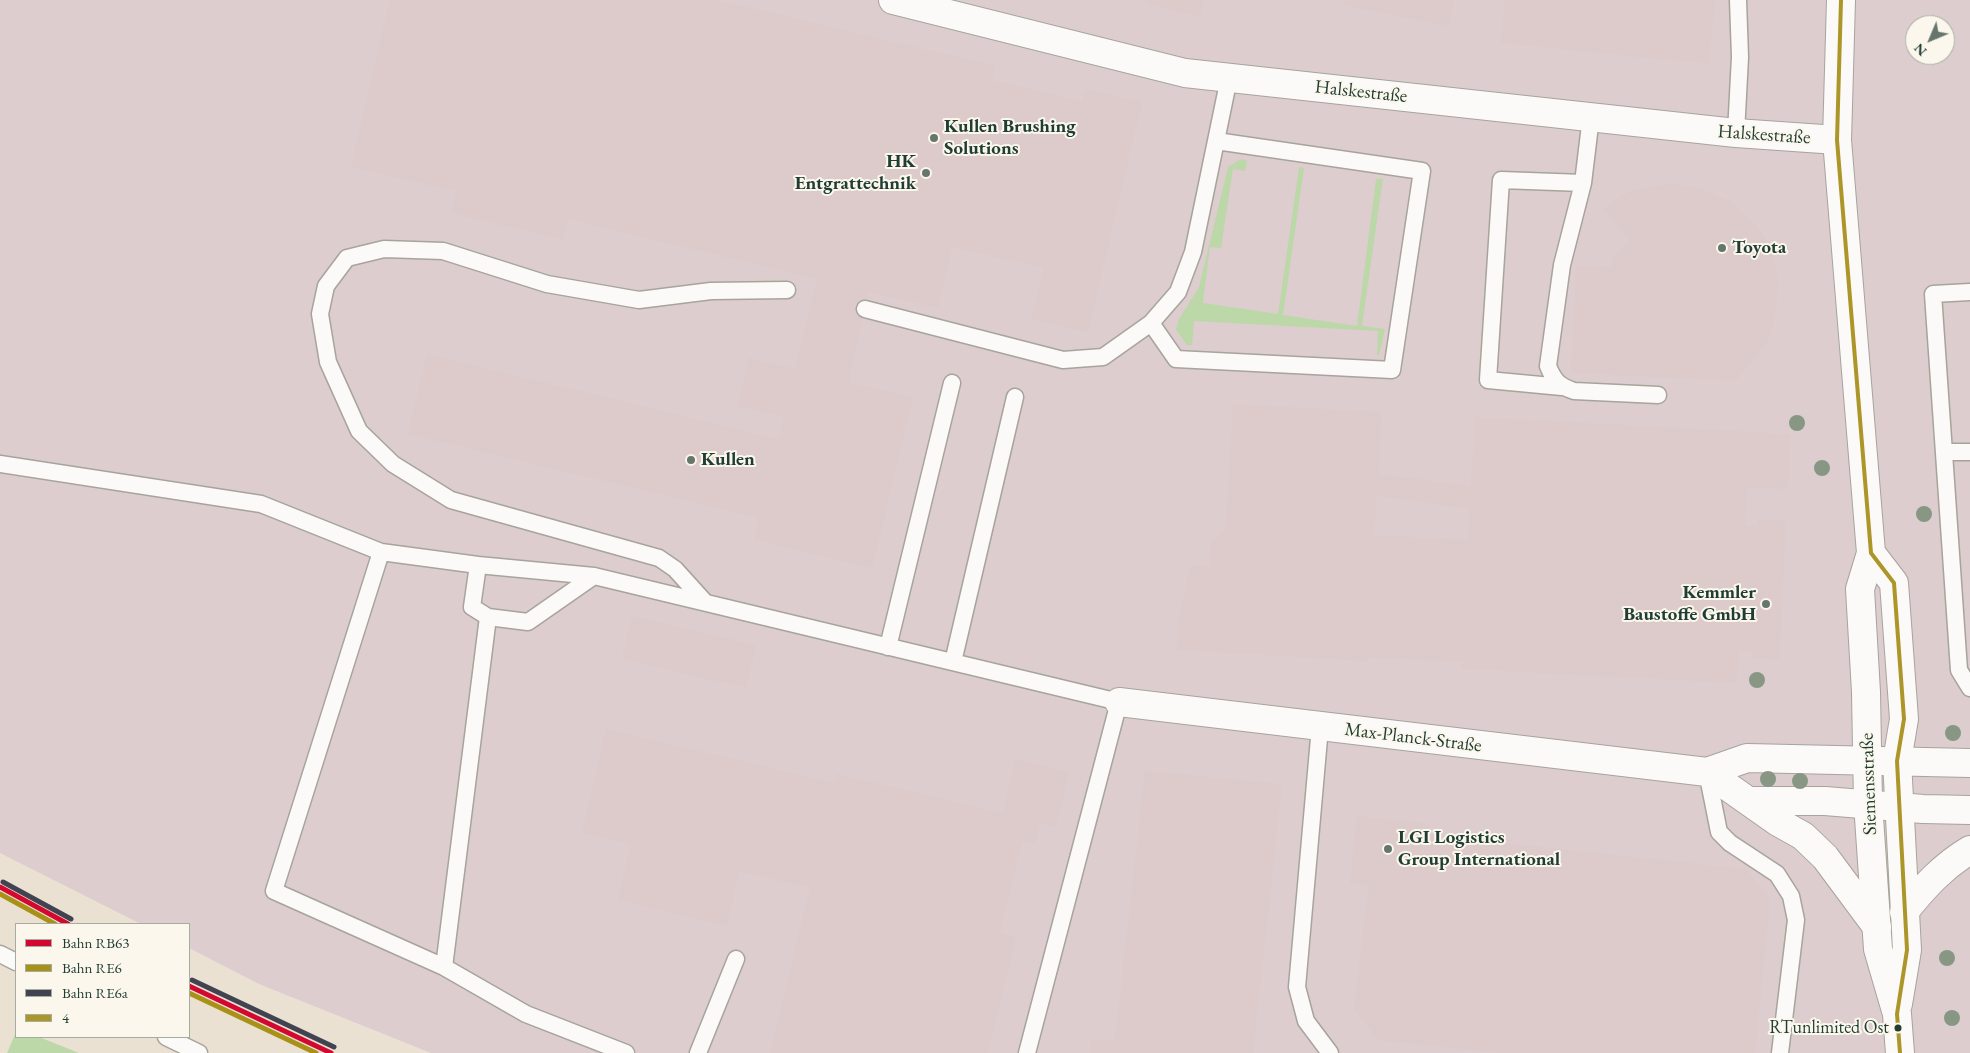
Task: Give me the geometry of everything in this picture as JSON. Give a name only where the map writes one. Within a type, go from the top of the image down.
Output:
[{"type":"street","name":"Halskestraße","points":[[893,0],[1185,73],[1736,133],[1837,140]]},
{"type":"street","name":"Siemensstraße","points":[[1841,0],[1837,140],[1871,554],[1860,589],[1868,760],[1868,803],[1878,950],[1897,1014],[1900,1053]]},
{"type":"street","name":"Siemensstraße","points":[[1871,554],[1894,583],[1904,719],[1897,761],[1907,950],[1897,1014]]},
{"type":"street","name":"Max-Planck-Straße","points":[[1120,702],[1707,772],[1747,758],[1969,764]]},
{"type":"street","name":"Max-Planck-Straße","points":[[1707,772],[1778,822],[1803,836],[1825,857],[1877,927]]},
{"type":"street","points":[[1750,801],[1868,803],[1970,810]]},
{"type":"street","points":[[1904,912],[1928,881],[1954,859],[1970,850]]},
{"type":"lane","points":[[1736,133],[1740,57],[1738,0]]},
{"type":"lane","points":[[865,309],[1063,360],[1104,357],[1151,324],[1178,292],[1193,252],[1229,78]]},
{"type":"lane","points":[[1562,387],[1553,378],[1548,366],[1562,265],[1583,183],[1591,117]]},
{"type":"lane","points":[[1151,324],[1176,359],[1392,370],[1422,171],[1216,140]]},
{"type":"lane","points":[[1583,183],[1501,180],[1488,380],[1562,387],[1574,391],[1658,395]]},
{"type":"lane","points":[[704,601],[675,569],[658,558],[452,500],[393,464],[359,431],[328,362],[320,314],[326,286],[347,258],[384,248],[443,251],[547,284],[639,300],[711,291],[786,290]]},
{"type":"lane","points":[[1970,292],[1933,294],[1958,670],[1970,688]]},
{"type":"lane","points":[[888,647],[952,383]]},
{"type":"lane","points":[[953,662],[1014,397]]},
{"type":"lane","points":[[1945,452],[1970,452]]},
{"type":"lane","points":[[0,464],[261,504],[381,552],[478,565],[594,576],[1120,702],[1027,1053]]},
{"type":"lane","points":[[381,552],[274,891],[444,967],[526,1014],[626,1053]]},
{"type":"lane","points":[[478,565],[472,607],[488,617],[528,622],[594,576]]},
{"type":"lane","points":[[444,967],[488,617]]},
{"type":"lane","points":[[1320,727],[1297,987],[1306,1021],[1330,1053]]},
{"type":"lane","points":[[1707,772],[1719,832],[1730,843],[1777,874],[1791,896],[1796,920],[1780,1053]]},
{"type":"lane","points":[[0,954],[15,962]]},
{"type":"lane","points":[[698,1053],[736,958]]},
{"type":"lane","points":[[168,1038],[199,1053]]},
{"type":"shaded area","points":[[0,0],[1970,0],[1970,1053],[431,1053],[259,984],[190,949],[190,923],[139,923],[0,853]]},
{"type":"green space","points":[[1241,159],[1247,161],[1245,171],[1233,169],[1221,248],[1210,247],[1203,303],[1278,314],[1299,167],[1304,168],[1283,315],[1357,326],[1376,179],[1383,178],[1362,326],[1385,329],[1379,355],[1377,355],[1378,331],[1194,321],[1192,345],[1187,345],[1176,330],[1178,321],[1199,287],[1228,167]]},
{"type":"green space","points":[[15,1034],[15,1038],[42,1038],[79,1053],[7,1053]]},
{"type":"building","points":[[390,0],[718,0],[995,66],[992,80],[1082,101],[1085,89],[1142,102],[1088,332],[1032,319],[1043,268],[952,247],[938,308],[869,292],[848,382],[913,397],[872,568],[754,540],[759,518],[408,434],[427,354],[779,439],[784,417],[738,406],[749,358],[795,369],[817,279],[568,219],[563,240],[451,213],[456,191],[351,167]]},
{"type":"building","points":[[1146,0],[1204,0],[1200,17],[1145,4]]},
{"type":"building","points":[[1344,0],[1454,0],[1449,26],[1343,5]]},
{"type":"building","points":[[1505,0],[1715,0],[1709,64],[1501,43]]},
{"type":"building","points":[[1676,184],[1698,188],[1730,201],[1756,225],[1766,240],[1773,256],[1778,284],[1775,318],[1768,341],[1736,381],[1571,373],[1576,266],[1611,267],[1612,258],[1630,241],[1604,209],[1629,192],[1651,186]]},
{"type":"building","points":[[1233,404],[1381,412],[1379,474],[1471,486],[1475,417],[1790,434],[1788,489],[1747,488],[1745,525],[1758,526],[1758,520],[1786,521],[1779,660],[1752,658],[1752,652],[1739,651],[1737,683],[1461,669],[1462,662],[1369,657],[1368,661],[1177,650],[1178,622],[1191,565],[1210,567],[1211,543],[1226,528]],"holes":[[[1377,496],[1470,509],[1468,540],[1374,535]]]},
{"type":"building","points":[[632,616],[756,645],[746,688],[622,659]]},
{"type":"building","points":[[606,729],[835,783],[837,774],[1003,813],[1015,759],[1069,772],[1056,827],[1040,823],[1035,844],[1022,841],[1000,933],[1016,938],[988,1053],[770,1053],[810,888],[739,871],[727,926],[618,900],[631,844],[582,833]]},
{"type":"building","points":[[1145,771],[1282,784],[1253,1053],[1090,1053],[1091,1039],[1115,1041]]},
{"type":"building","points":[[1357,816],[1430,824],[1429,835],[1746,869],[1770,899],[1755,1053],[1500,1053],[1378,1040],[1354,1009],[1369,885],[1350,883]]},
{"type":"rail line","name":"RE6a","points":[[3,882],[71,919]]},
{"type":"rail line","name":"RB63","points":[[0,887],[66,923]]},
{"type":"rail line","name":"RE6","points":[[0,894],[53,923]]},
{"type":"rail line","name":"RE6a","points":[[192,980],[334,1047]]},
{"type":"rail line","name":"RB63","points":[[190,986],[331,1053]]},
{"type":"rail line","name":"RE6","points":[[190,993],[316,1053]]},
{"type":"transit line","name":"4","points":[[1841,0],[1837,140],[1871,553],[1894,583],[1904,719],[1897,761],[1907,950],[1897,1014],[1900,1053]]},
{"type":"place","name":"Kullen Brushing Solutions","points":[[934,138]]},
{"type":"place","name":"HK Entgrattechnik","points":[[926,173]]},
{"type":"place","name":"Toyota","points":[[1722,248]]},
{"type":"place","name":"Kullen","points":[[691,460]]},
{"type":"place","name":"Kemmler Baustoffe GmbH","points":[[1766,604]]},
{"type":"place","name":"LGI Logistics Group International","points":[[1388,849]]},
{"type":"place","name":"RTunlimited Ost","points":[[1898,1028]]}]
